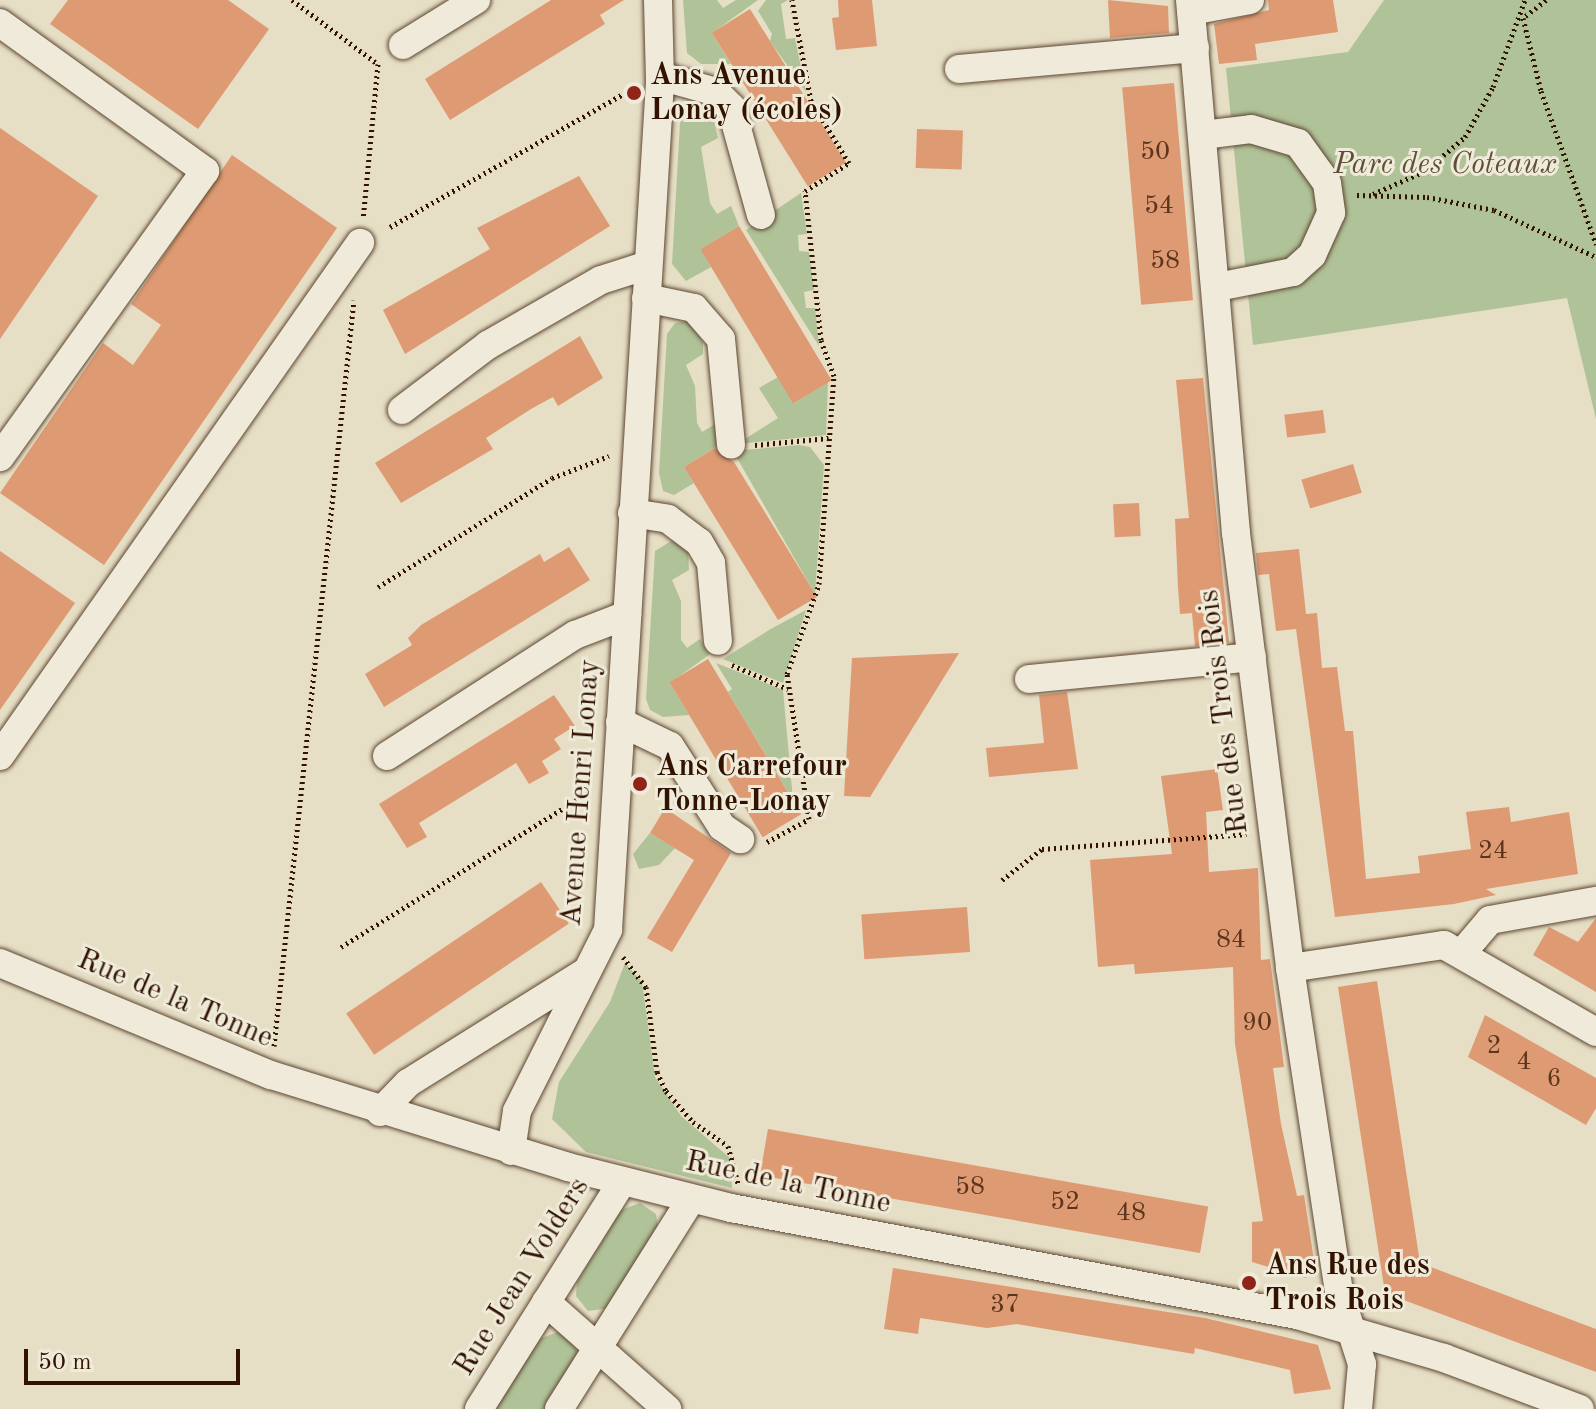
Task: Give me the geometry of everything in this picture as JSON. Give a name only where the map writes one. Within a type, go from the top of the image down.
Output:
[{"type":"street","points":[[403,45],[476,0]]},
{"type":"street","name":"Avenue Henri Lonay","points":[[511,1151],[517,1111],[596,959],[620,722],[627,615],[660,79],[658,0]]},
{"type":"street","points":[[1191,5],[1250,0]]},
{"type":"street","name":"Rue des Trois Rois","points":[[1191,5],[1252,657],[1290,968],[1346,1327],[1362,1364],[1358,1409]]},
{"type":"street","points":[[0,23],[205,171],[0,457]]},
{"type":"street","points":[[959,69],[1195,48]]},
{"type":"street","points":[[660,79],[716,92],[731,107],[761,215]]},
{"type":"street","points":[[1203,135],[1251,129],[1298,143],[1327,183],[1331,213],[1312,255],[1293,272],[1217,287]]},
{"type":"street","points":[[0,756],[360,243]]},
{"type":"street","points":[[402,410],[488,345],[601,280],[648,265]]},
{"type":"street","points":[[646,298],[694,308],[721,339],[731,445]]},
{"type":"street","points":[[632,513],[668,519],[699,542],[711,563],[718,641]]},
{"type":"street","name":"Avenue Henri Lonay","points":[[387,756],[575,635],[627,615]]},
{"type":"street","points":[[1029,679],[1252,657]]},
{"type":"street","points":[[620,722],[670,746],[722,827],[740,839]]},
{"type":"street","points":[[1462,953],[1490,920],[1596,901]]},
{"type":"street","points":[[1290,968],[1444,945],[1596,1032]]},
{"type":"street","name":"Avenue Henri Lonay","points":[[380,1112],[408,1083],[596,959]]},
{"type":"street","name":"Rue de la Tonne","points":[[0,963],[271,1075],[511,1151],[731,1208],[1346,1327],[1580,1409]]},
{"type":"street","name":"Rue Jean Volders","points":[[479,1409],[622,1182]]},
{"type":"street","points":[[559,1409],[691,1199]]},
{"type":"street","points":[[546,1302],[667,1409]]},
{"type":"path","points":[[292,0],[378,64],[360,243]]},
{"type":"path","points":[[740,839],[760,845],[809,819],[788,689],[819,584],[834,376],[821,340],[805,191],[849,163],[811,101],[792,0]]},
{"type":"path","points":[[1525,0],[1523,18],[1465,137],[1425,171],[1372,194],[1494,210],[1596,257]]},
{"type":"path","points":[[1523,18],[1546,0]]},
{"type":"path","points":[[1523,18],[1541,91],[1596,244]]},
{"type":"path","points":[[390,227],[618,93],[660,79]]},
{"type":"path","points":[[271,1075],[355,291]]},
{"type":"path","points":[[731,445],[829,438]]},
{"type":"path","points":[[378,587],[552,478],[637,449]]},
{"type":"path","points":[[718,641],[714,657],[788,689]]},
{"type":"path","points":[[341,947],[614,777]]},
{"type":"path","points":[[1002,880],[1042,849],[1273,832]]},
{"type":"path","points":[[596,959],[641,974],[666,1091],[734,1156],[738,1190],[731,1208]]},
{"type":"green space","points":[[683,0],[717,0],[723,8],[736,0],[758,0],[712,33],[731,64],[701,64],[687,53]]},
{"type":"green space","points":[[766,0],[788,0],[781,4],[786,39],[795,38],[806,92],[770,41],[772,34],[758,11]]},
{"type":"green space","name":"Parc des Coteaux","points":[[1384,0],[1596,0],[1596,419],[1567,298],[1253,345],[1226,68],[1348,52]]},
{"type":"green space","points":[[701,102],[711,108],[718,138],[701,147],[710,203],[717,214],[731,206],[739,226],[701,249],[711,267],[686,281],[672,264],[680,123],[687,108]]},
{"type":"green space","points":[[801,193],[807,234],[798,235],[799,251],[809,252],[814,290],[804,292],[806,308],[815,308],[819,346],[746,230]]},
{"type":"green space","points":[[689,321],[703,342],[703,354],[686,365],[695,386],[697,423],[702,432],[717,423],[723,443],[684,467],[694,483],[674,495],[663,491],[659,473],[667,334],[675,323]]},
{"type":"green space","points":[[778,377],[794,403],[828,382],[826,435],[737,444],[778,418],[759,388]]},
{"type":"green space","points":[[799,445],[810,447],[824,465],[815,594],[733,451]]},
{"type":"green space","points":[[676,538],[688,549],[689,570],[672,580],[681,601],[681,640],[687,648],[700,639],[710,654],[670,683],[689,715],[663,717],[650,710],[646,699],[655,551]]},
{"type":"green space","points":[[806,610],[783,683],[723,659],[769,630]]},
{"type":"green space","points":[[716,663],[783,690],[793,800],[728,692],[732,689]]},
{"type":"green space","points":[[650,833],[675,848],[659,865],[639,869],[633,854]]},
{"type":"green space","points":[[625,963],[642,982],[655,1077],[681,1116],[730,1158],[732,1188],[586,1152],[552,1119],[559,1082],[610,1002]]},
{"type":"green space","points":[[640,1203],[656,1214],[658,1228],[610,1308],[588,1311],[576,1296],[577,1282],[621,1210]]},
{"type":"green space","points":[[558,1332],[575,1344],[578,1359],[547,1409],[494,1409],[539,1339]]},
{"type":"building","points":[[68,0],[228,0],[269,29],[198,129],[50,24]]},
{"type":"building","points":[[551,0],[624,0],[600,15],[605,24],[450,120],[425,79]]},
{"type":"building","points":[[838,0],[872,0],[877,46],[836,50],[832,18],[839,17]]},
{"type":"building","points":[[1108,0],[1168,6],[1169,33],[1110,38]]},
{"type":"building","points":[[1268,0],[1333,0],[1338,32],[1255,44],[1257,60],[1219,64],[1214,24],[1269,10]]},
{"type":"building","points":[[750,9],[846,162],[808,186],[712,33]]},
{"type":"building","points":[[1174,83],[1193,300],[1141,305],[1122,88]]},
{"type":"building","points":[[0,128],[98,196],[0,339]]},
{"type":"building","points":[[917,129],[963,131],[962,170],[916,168]]},
{"type":"building","points":[[232,155],[337,228],[104,565],[0,493],[103,343],[133,365],[161,325],[131,304]]},
{"type":"building","points":[[579,176],[610,226],[405,354],[383,310],[490,249],[477,228]]},
{"type":"building","points":[[739,226],[832,380],[793,403],[700,249]]},
{"type":"building","points":[[580,336],[603,378],[558,406],[553,397],[531,409],[486,438],[493,449],[401,503],[375,463]]},
{"type":"building","points":[[1203,378],[1229,642],[1195,646],[1192,613],[1180,614],[1178,587],[1175,519],[1189,518],[1176,380]]},
{"type":"building","points":[[1323,410],[1326,433],[1287,438],[1284,415]]},
{"type":"building","points":[[715,448],[734,462],[817,597],[778,620],[684,467]]},
{"type":"building","points":[[1353,464],[1362,493],[1310,508],[1301,480]]},
{"type":"building","points":[[1139,503],[1141,536],[1115,537],[1113,504]]},
{"type":"building","points":[[569,547],[590,580],[384,707],[365,674],[412,645],[408,638],[421,625],[540,554],[544,562]]},
{"type":"building","points":[[1299,549],[1306,614],[1317,613],[1322,668],[1337,667],[1345,731],[1353,731],[1366,879],[1420,873],[1418,856],[1471,849],[1466,812],[1509,807],[1511,822],[1569,812],[1578,874],[1486,889],[1496,895],[1454,904],[1335,917],[1296,629],[1276,631],[1269,574],[1258,575],[1256,553]]},
{"type":"building","points":[[0,551],[75,603],[0,710]]},
{"type":"building","points":[[959,653],[870,797],[844,796],[852,658]]},
{"type":"building","points":[[708,659],[801,814],[763,837],[669,682]]},
{"type":"building","points":[[1067,692],[1078,769],[989,777],[986,748],[1044,743],[1039,695]]},
{"type":"building","points":[[554,695],[575,726],[554,739],[561,749],[542,761],[549,773],[529,784],[516,763],[419,823],[427,837],[407,848],[379,804]]},
{"type":"building","points":[[1217,769],[1223,810],[1206,812],[1209,872],[1258,868],[1261,960],[1270,959],[1284,1067],[1273,1068],[1281,1124],[1297,1196],[1304,1195],[1315,1267],[1306,1278],[1252,1262],[1252,1222],[1263,1221],[1235,1044],[1233,967],[1135,974],[1134,964],[1098,967],[1090,860],[1172,854],[1161,776]]},
{"type":"building","points":[[665,808],[731,853],[672,952],[647,938],[694,860],[650,833]]},
{"type":"building","points":[[541,882],[569,923],[374,1055],[346,1013]]},
{"type":"building","points":[[967,907],[970,952],[864,959],[861,914]]},
{"type":"building","points":[[1596,918],[1596,992],[1533,955],[1549,927],[1578,942]]},
{"type":"building","points":[[1377,981],[1420,1263],[1596,1329],[1596,1372],[1385,1293],[1338,987]]},
{"type":"building","points":[[1485,1015],[1596,1078],[1596,1108],[1586,1125],[1468,1057]]},
{"type":"building","points":[[768,1129],[1208,1207],[1200,1253],[760,1175]]},
{"type":"building","points":[[893,1268],[1205,1318],[1318,1345],[1331,1389],[1294,1394],[1290,1370],[1195,1348],[1194,1354],[1017,1324],[987,1328],[920,1318],[918,1334],[884,1329]]},
{"type":"place","name":"Ans Avenue Lonay (écoles)","points":[[634,93]]},
{"type":"place","name":"Ans Carrefour Tonne-Lonay","points":[[640,784]]},
{"type":"place","name":"Ans Rue des Trois Rois","points":[[1249,1283]]}]
